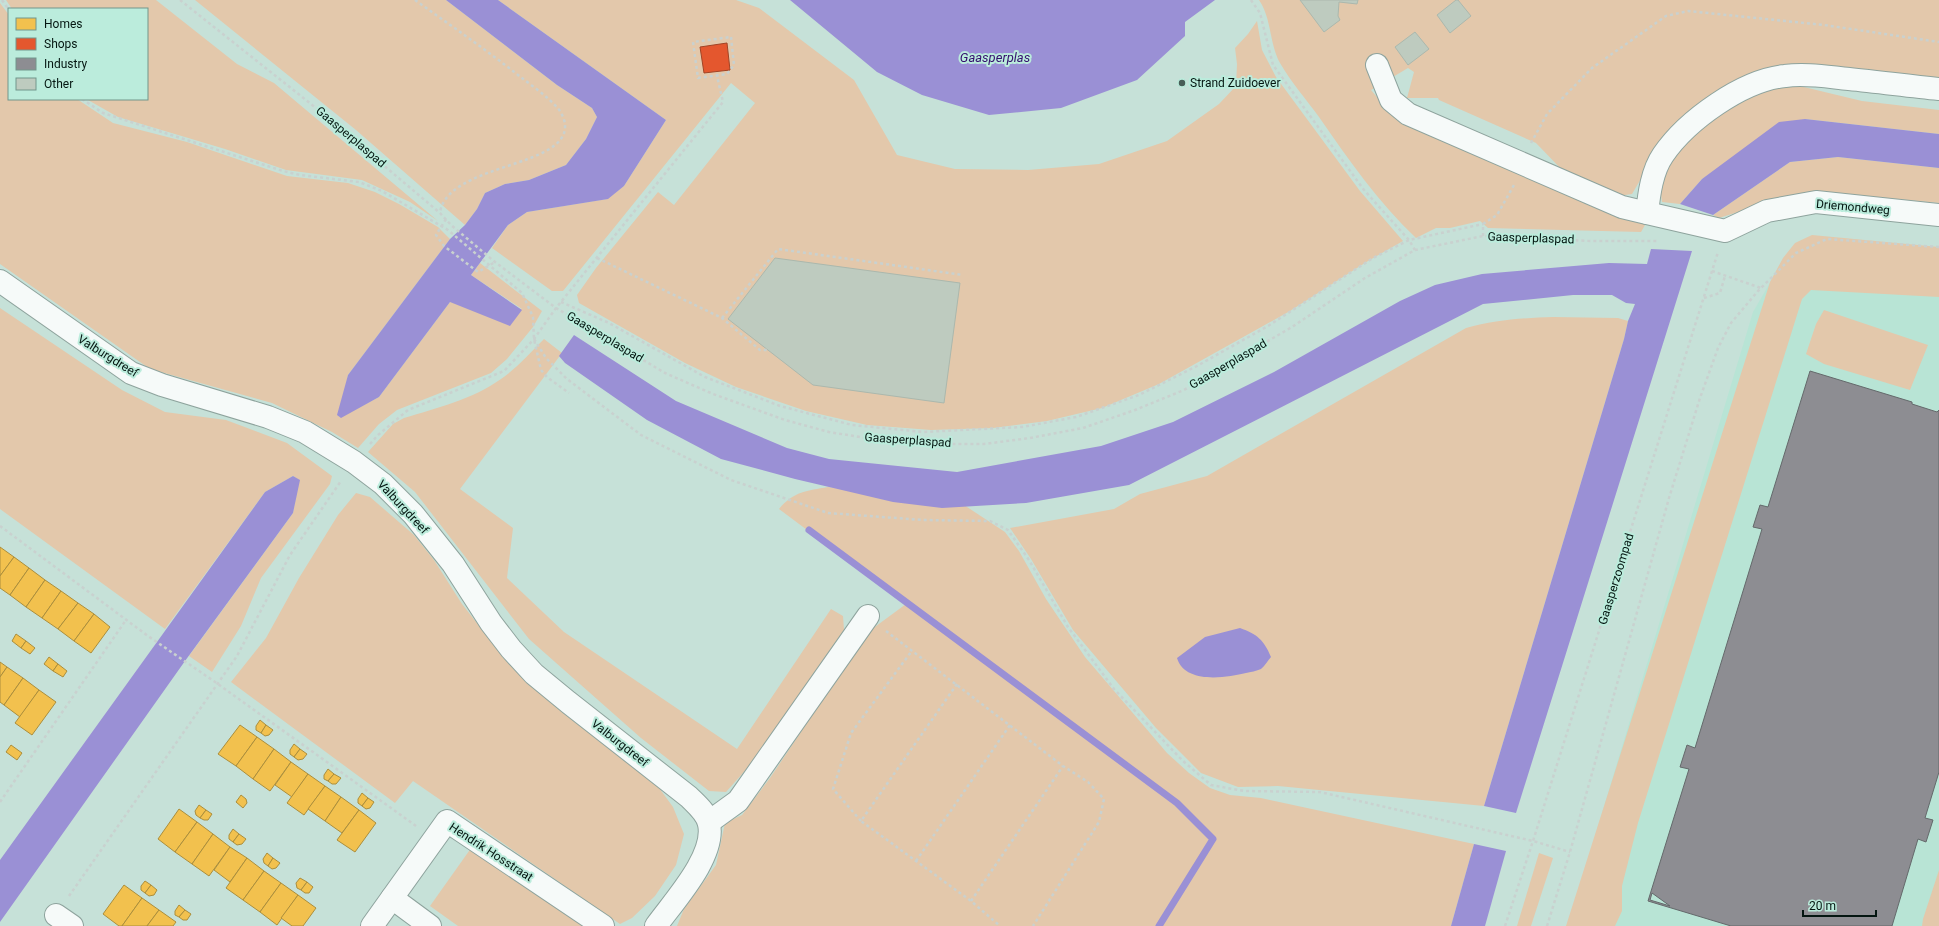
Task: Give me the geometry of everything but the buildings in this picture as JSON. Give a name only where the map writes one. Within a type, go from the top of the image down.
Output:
[{"type":"street","points":[[1377,65],[1391,100],[1408,114],[1520,164],[1622,207],[1725,231]]},
{"type":"street","points":[[1647,213],[1650,188],[1663,156],[1692,125],[1730,96],[1752,84],[1784,76],[1807,75],[1939,89]]},
{"type":"street","name":"Driemondweg","points":[[1725,231],[1768,211],[1816,202],[1939,215]]},
{"type":"street","name":"Valburgdreef","points":[[0,281],[97,351],[131,373],[162,385],[268,417],[305,432],[354,462],[384,484],[413,514],[453,564],[499,633],[534,674],[689,796],[701,809],[709,822]]},
{"type":"street","points":[[656,926],[691,878],[708,846],[710,836],[709,822],[738,801],[868,616]]},
{"type":"street","name":"Hendrik Hosstraat","points":[[372,926],[447,821],[603,926]]},
{"type":"street","points":[[392,898],[430,926]]},
{"type":"path","points":[[2,0],[8,9]]},
{"type":"path","name":"Gaasperplaspad","points":[[180,0],[311,104],[440,212],[451,224],[495,262],[556,308],[666,373],[713,394],[785,420],[829,432],[872,439],[924,444],[984,444],[1030,438],[1083,428],[1135,410],[1184,390],[1292,327],[1365,278],[1415,250],[1483,236],[1590,241],[1661,241]]},
{"type":"path","points":[[415,0],[481,46],[545,96],[560,112],[565,125],[562,139],[546,152],[464,183],[448,196],[440,212]]},
{"type":"path","points":[[1251,0],[1260,13],[1273,65],[1364,190],[1409,240],[1415,250]]},
{"type":"path","points":[[561,302],[609,323],[705,377],[780,406],[852,425],[923,432],[1022,427],[1076,417],[1139,395],[1197,366],[1268,326],[1373,258],[1409,240],[1482,224],[1497,215],[1514,186],[1520,164],[1547,114],[1592,68],[1666,16],[1688,12],[1824,25],[1939,42]]},
{"type":"path","points":[[731,37],[734,65],[728,74],[717,76],[698,78],[693,42],[731,37]]},
{"type":"path","points":[[64,920],[237,656],[290,555],[354,462],[378,435],[408,410],[504,371],[534,339],[556,308],[723,102],[717,76]]},
{"type":"path","points":[[84,100],[103,113],[283,171],[300,175],[359,182],[382,191],[448,230],[522,292],[533,317],[534,339],[541,370],[547,377],[569,393]]},
{"type":"path","points":[[446,219],[436,235],[444,246],[478,272],[495,262]]},
{"type":"path","points":[[1482,224],[1483,236]]},
{"type":"path","name":"Gaasperzoompad","points":[[1505,926],[1725,231]]},
{"type":"path","points":[[1547,926],[1570,852],[1669,498],[1700,398],[1718,348],[1732,323],[1761,288],[1796,252],[1827,239],[1939,247]]},
{"type":"path","points":[[722,318],[778,249],[963,275]]},
{"type":"path","points":[[597,258],[722,318],[760,350],[767,350]]},
{"type":"path","points":[[1712,271],[1761,288]]},
{"type":"path","points":[[1704,298],[1720,293],[1725,276]]},
{"type":"path","points":[[534,339],[546,358],[567,379],[640,435],[731,480],[828,513],[923,520],[990,521],[1008,530],[1029,560],[1068,627],[1114,689],[1183,761],[1211,785],[1244,791],[1320,792],[1533,841],[1570,852]]},
{"type":"path","points":[[0,526],[148,636],[218,684],[434,839]]},
{"type":"path","points":[[868,616],[911,652],[956,684],[1063,766],[1088,782],[1104,799],[1099,822],[1033,926]]},
{"type":"path","points":[[0,802],[126,620]]},
{"type":"path","points":[[911,652],[851,734],[833,789],[861,821],[971,901],[1000,926]]},
{"type":"path","points":[[861,821],[956,684]]},
{"type":"path","points":[[916,860],[1010,725]]},
{"type":"path","points":[[971,901],[1063,766]]},
{"type":"shaded area","points":[[6,0],[156,0],[237,64],[274,83],[438,221],[410,202],[362,180],[286,170],[225,149],[118,117],[88,100],[148,100],[148,8],[11,8]]},
{"type":"shaded area","points":[[195,0],[446,0],[557,85],[592,108],[597,117],[586,139],[566,165],[529,180],[505,184],[485,193],[477,209],[465,225],[356,130]]},
{"type":"shaded area","points":[[498,0],[736,0],[759,8],[854,80],[897,155],[955,169],[1028,170],[1099,164],[1167,141],[1219,104],[1236,86],[1237,64],[1235,48],[1248,34],[1257,21],[1262,50],[1276,77],[1360,191],[1403,241],[1368,261],[1290,311],[1159,384],[1102,408],[1047,421],[993,428],[931,430],[867,425],[806,411],[736,387],[685,363],[579,303],[577,295],[596,268],[658,192],[674,205],[755,103],[731,83],[563,291],[552,291],[492,248],[508,225],[527,212],[607,199],[624,186],[666,120]]},
{"type":"shaded area","points":[[1259,0],[1939,0],[1939,81],[1771,68],[1642,177],[1632,194],[1611,197],[1564,172],[1536,143],[1439,100],[1438,98],[1407,98],[1414,72],[1408,68],[1371,90],[1393,116],[1498,162],[1649,218],[1641,232],[1488,228],[1480,221],[1450,228],[1436,228],[1416,238],[1389,210],[1364,180],[1284,70],[1276,55],[1266,15]]},
{"type":"shaded area","points":[[0,3],[8,14],[8,100],[78,100],[113,123],[187,142],[287,176],[348,183],[375,192],[399,204],[438,227],[450,239],[348,375],[339,417],[379,397],[450,302],[522,309],[471,275],[480,263],[542,311],[533,327],[507,359],[491,373],[397,410],[379,424],[358,448],[332,432],[272,403],[150,369],[0,264]]},
{"type":"shaded area","points":[[1783,82],[1862,101],[1939,110],[1939,134],[1805,119],[1702,179],[1680,204],[1662,202],[1660,187],[1664,175],[1682,144],[1749,93]]},
{"type":"shaded area","points":[[1838,157],[1939,168],[1939,203],[1834,193],[1789,196],[1719,218],[1713,215],[1790,162]]},
{"type":"shaded area","points":[[1812,235],[1939,247],[1939,297],[1811,290],[1802,299],[1638,823],[1622,886],[1622,911],[1615,926],[1566,926],[1770,282],[1783,258],[1795,243]]},
{"type":"shaded area","points":[[1939,259],[1939,926],[1568,926],[1753,312],[1782,262]]},
{"type":"shaded area","points":[[0,308],[122,390],[165,412],[226,420],[287,443],[332,476],[330,484],[261,578],[241,626],[212,672],[189,656],[293,513],[299,480],[293,476],[265,492],[165,629],[0,509]]},
{"type":"shaded area","points":[[1824,310],[1928,345],[1910,390],[1824,364],[1806,354],[1816,324]]},
{"type":"shaded area","points":[[1553,317],[1618,318],[1628,321],[1624,339],[1484,806],[1278,786],[1238,787],[1201,773],[1156,728],[1073,630],[1031,559],[1010,528],[1114,509],[1140,494],[1207,476],[1466,328],[1509,320]]},
{"type":"shaded area","points":[[544,339],[562,353],[460,489],[513,528],[507,578],[564,632],[737,749],[831,609],[843,616],[844,630],[751,764],[726,792],[709,791],[641,738],[529,639],[415,492],[368,452],[393,424],[404,418],[442,407],[479,392],[501,379]]},
{"type":"shaded area","points":[[828,487],[964,505],[1005,532],[1019,551],[1046,599],[1085,657],[1167,753],[1189,773],[1210,788],[1230,795],[1261,798],[1474,844],[1451,926],[677,926],[684,909],[716,865],[725,823],[742,815],[770,778],[868,632],[906,604],[779,509],[796,495],[807,491]]},
{"type":"shaded area","points":[[356,493],[370,497],[414,535],[434,560],[462,604],[509,664],[560,710],[654,781],[673,807],[684,834],[676,865],[655,896],[632,918],[620,924],[413,781],[395,803],[231,682],[266,638],[299,578],[338,515]]},
{"type":"shaded area","points":[[474,844],[586,926],[458,926],[430,906]]},
{"type":"shaded area","points":[[1539,853],[1553,858],[1531,926],[1517,926]]},
{"type":"shaded area","points":[[1939,870],[1939,926],[1922,926],[1923,919]]},
{"type":"water","points":[[446,0],[498,0],[666,120],[624,186],[608,199],[527,212],[508,225],[471,275],[522,310],[510,326],[450,302],[379,397],[341,418],[337,415],[348,375],[450,239],[465,225],[477,209],[485,193],[505,184],[529,180],[566,165],[586,139],[597,117],[592,108],[557,85]]},
{"type":"water","name":"Gaasperplas","points":[[790,0],[1215,0],[1185,22],[1185,36],[1137,80],[1061,108],[989,115],[922,95],[877,72]]},
{"type":"water","points":[[1805,119],[1939,134],[1939,168],[1838,157],[1790,162],[1713,215],[1680,204],[1702,179],[1779,122]]},
{"type":"water","points":[[1651,249],[1692,251],[1516,813],[1484,806],[1624,339],[1628,321],[1635,304],[1626,303],[1612,295],[1573,295],[1483,304],[1129,485],[1026,503],[942,508],[893,502],[795,479],[721,459],[647,420],[565,363],[559,356],[574,335],[676,401],[787,448],[829,459],[957,472],[1101,446],[1173,422],[1274,372],[1400,301],[1435,285],[1482,274],[1609,263],[1647,264]]},
{"type":"water","points":[[293,476],[300,480],[293,513],[185,661],[0,922],[0,860],[265,492]]},
{"type":"water","points":[[1240,628],[1255,635],[1266,646],[1271,657],[1261,669],[1237,675],[1207,677],[1188,672],[1181,666],[1177,658],[1205,637]]},
{"type":"water","points":[[1474,844],[1506,851],[1485,926],[1451,926]]},
{"type":"waterway","points":[[809,530],[1177,803],[1213,839],[1159,926]]},
{"type":"place","name":"Strand Zuidoever","points":[[1182,83]]}]
